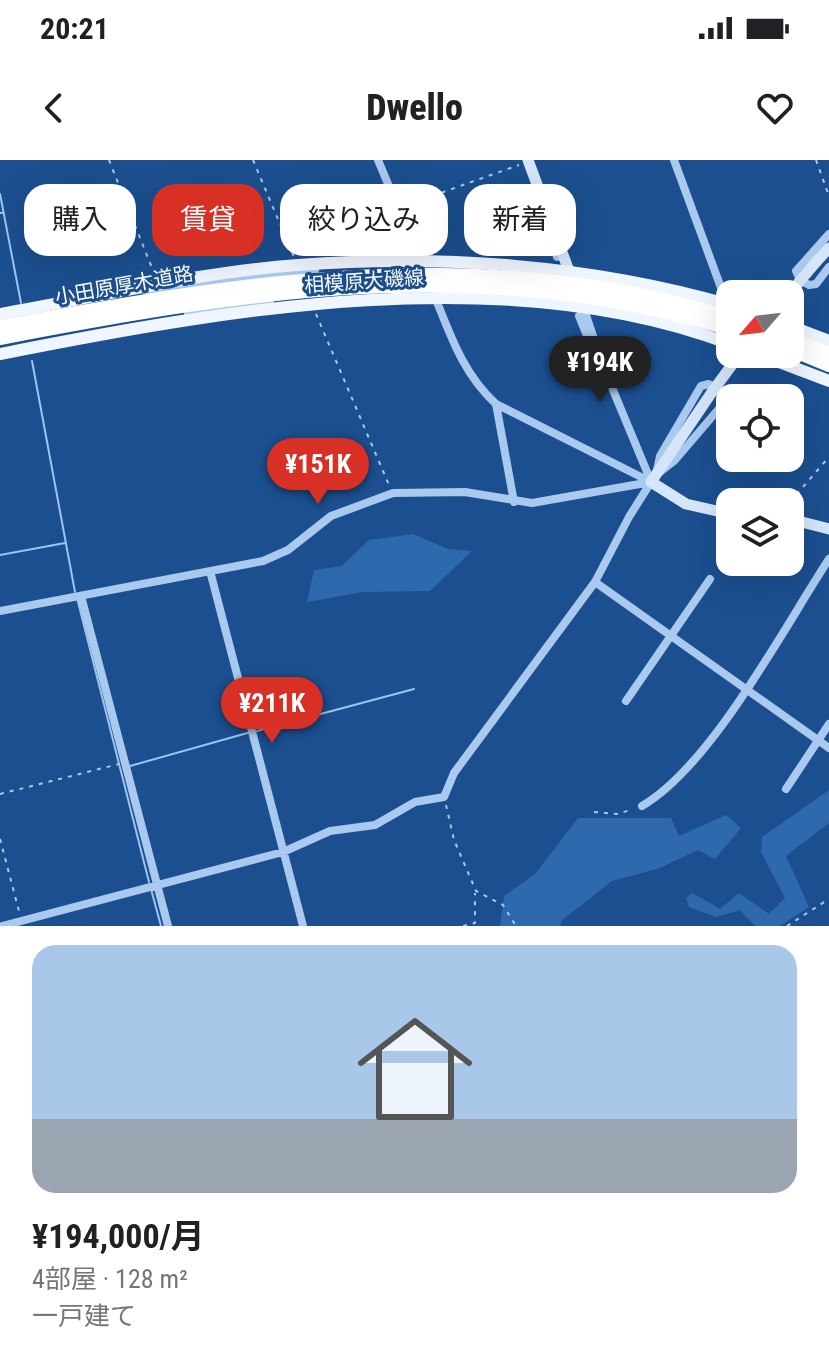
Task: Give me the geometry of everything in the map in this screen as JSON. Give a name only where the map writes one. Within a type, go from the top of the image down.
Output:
[{"type":"highway","name":"小田原厚木道路","points":[[0,327],[214,290],[378,273],[513,276],[575,283],[716,307]]},
{"type":"highway","name":"小田原厚木道路","points":[[0,338],[218,300],[378,284],[444,284],[577,295],[642,306],[716,325]]},
{"type":"highway","points":[[804,344],[829,354]]},
{"type":"highway","points":[[804,355],[829,365]]},
{"type":"main road","name":"相模原大磯線","points":[[0,314],[159,285],[298,265],[420,261],[569,271],[716,306]]},
{"type":"main road","name":"相模原大磯線","points":[[0,354],[133,328],[316,304],[434,296],[649,321],[716,340]]},
{"type":"main road","points":[[804,331],[829,341]]},
{"type":"main road","points":[[795,368],[829,381]]},
{"type":"street","points":[[378,160],[420,261]]},
{"type":"street","points":[[674,160],[718,280]]},
{"type":"street","points":[[528,161],[535,184]]},
{"type":"street","points":[[800,280],[796,271],[829,234]]},
{"type":"street","points":[[800,280],[829,248]]},
{"type":"street","points":[[563,256],[569,271]]},
{"type":"street","points":[[125,292],[163,290],[320,269],[328,264]]},
{"type":"street","points":[[804,282],[816,284],[829,267]]},
{"type":"street","points":[[434,296],[465,368],[479,389],[496,404],[654,478]]},
{"type":"street","points":[[133,328],[155,320],[237,306],[340,297],[351,302]]},
{"type":"street","points":[[581,312],[642,468],[686,504],[716,511]]},
{"type":"street","points":[[2,926],[283,852],[330,831],[375,825],[415,802],[444,797],[454,773],[595,582],[654,478],[730,368]]},
{"type":"street","points":[[0,611],[274,558],[331,516],[393,493],[465,492],[532,503],[654,478],[675,460],[723,404],[721,390],[709,384],[701,386],[660,456],[654,478]]},
{"type":"street","points":[[496,404],[514,502]]},
{"type":"street","points":[[804,523],[829,529]]},
{"type":"street","points":[[642,806],[675,783],[807,598],[829,559]]},
{"type":"street","points":[[210,571],[303,926]]},
{"type":"street","points":[[626,701],[710,579]]},
{"type":"street","points":[[595,582],[829,748]]},
{"type":"street","points":[[81,596],[168,926]]},
{"type":"street","points":[[786,789],[829,724]]},
{"type":"path","points":[[109,160],[159,285]]},
{"type":"path","points":[[253,160],[280,223]]},
{"type":"path","points":[[816,160],[829,196]]},
{"type":"path","points":[[448,190],[528,161]]},
{"type":"path","points":[[0,213],[9,212]]},
{"type":"path","points":[[294,256],[298,265]]},
{"type":"path","points":[[316,304],[317,317],[393,493]]},
{"type":"path","points":[[802,488],[829,457]]},
{"type":"path","points":[[0,794],[111,766]]},
{"type":"path","points":[[444,797],[454,840],[476,891],[503,905],[516,926]]},
{"type":"path","points":[[594,812],[618,814],[642,806]]},
{"type":"path","points":[[0,839],[22,920]]},
{"type":"path","points":[[463,926],[475,923],[472,897],[476,891]]},
{"type":"path","points":[[787,926],[829,899]]},
{"type":"shaded area","points":[[413,534],[448,549],[472,551],[430,591],[363,592],[307,602],[314,570],[342,566],[369,540]]},
{"type":"shaded area","points":[[829,790],[829,823],[786,856],[809,907],[780,926],[755,926],[740,910],[716,917],[689,907],[686,898],[692,893],[720,909],[739,893],[769,914],[785,898],[761,852],[762,837]]},
{"type":"shaded area","points":[[726,815],[741,828],[715,859],[698,850],[660,868],[612,881],[561,921],[561,926],[500,926],[504,896],[535,874],[578,818],[671,818],[679,836]]},
{"type":"waterway","points":[[0,194],[21,303]]},
{"type":"waterway","points":[[32,361],[75,592]]},
{"type":"waterway","points":[[0,555],[65,543]]},
{"type":"waterway","points":[[77,598],[149,882]]},
{"type":"waterway","points":[[257,731],[414,689]]},
{"type":"waterway","points":[[130,766],[251,732]]},
{"type":"waterway","points":[[151,889],[161,926]]}]
